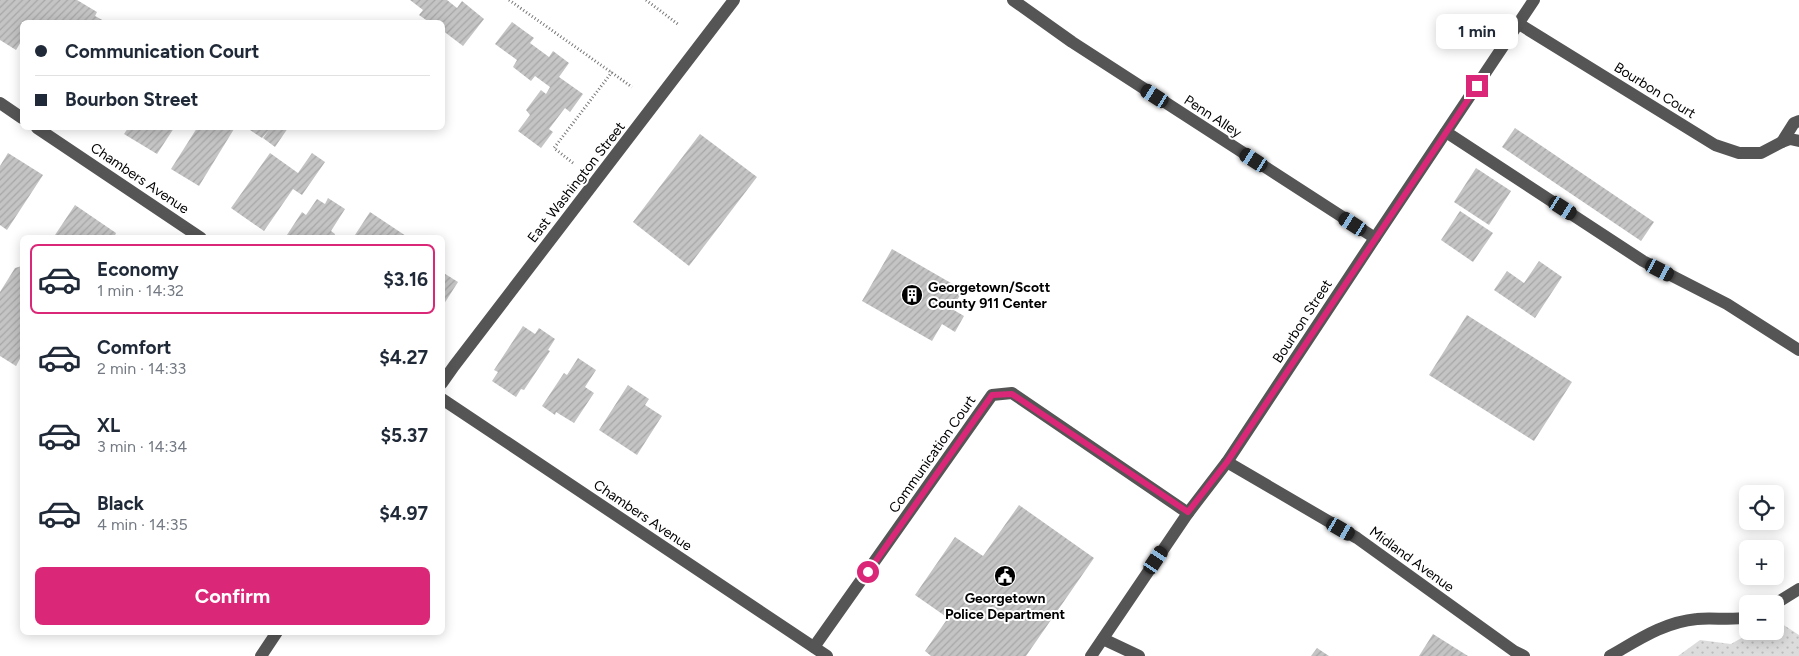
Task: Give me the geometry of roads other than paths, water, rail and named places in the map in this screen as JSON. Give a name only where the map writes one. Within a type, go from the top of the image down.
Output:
[{"type":"street","name":"East Washington Street","points":[[445,379],[734,0]]},
{"type":"street","name":"Penn Alley","points":[[1013,0],[1072,42],[1375,238]]},
{"type":"street","name":"Bourbon Street","points":[[1091,656],[1188,512],[1227,462],[1534,0]]},
{"type":"street","name":"Bourbon Court","points":[[1519,24],[1715,145],[1739,152],[1761,153],[1790,139],[1799,141]]},
{"type":"street","points":[[0,103],[20,117]]},
{"type":"street","name":"Bourbon Court","points":[[1782,142],[1794,123],[1799,121]]},
{"type":"street","name":"Chambers Avenue","points":[[40,130],[197,235]]},
{"type":"street","points":[[1446,132],[1644,261],[1727,304],[1799,350]]},
{"type":"street","name":"Communication Court","points":[[814,648],[992,395],[1012,394],[1188,512]]},
{"type":"street","name":"Chambers Avenue","points":[[445,401],[827,656]]},
{"type":"street","name":"Midland Avenue","points":[[1227,462],[1358,538],[1514,651],[1524,656]]},
{"type":"street","points":[[1784,598],[1799,588]]},
{"type":"street","points":[[1610,656],[1662,626],[1696,619],[1739,619]]},
{"type":"street","points":[[261,656],[274,635]]},
{"type":"street","points":[[1103,639],[1139,656]]},
{"type":"place","name":"Georgetown/Scott County 911 Center","points":[[912,295]]},
{"type":"place","name":"Georgetown Police Department","points":[[1005,576]]}]
